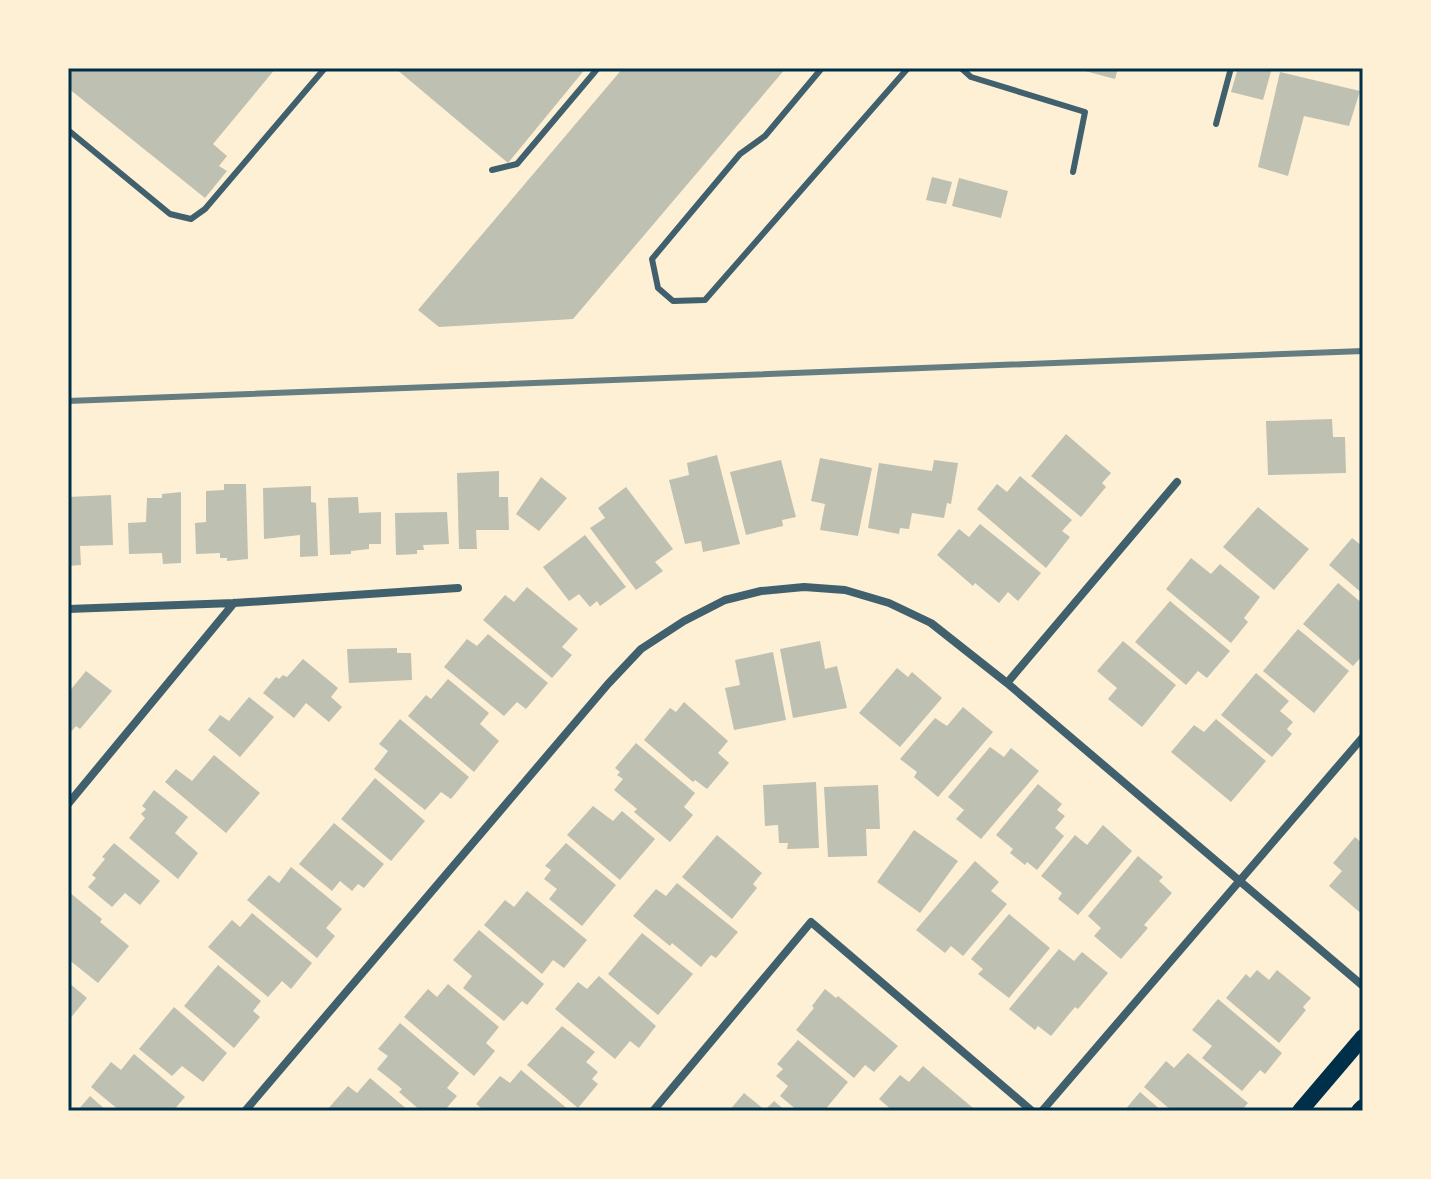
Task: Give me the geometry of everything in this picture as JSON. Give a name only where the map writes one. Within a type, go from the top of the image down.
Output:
[{"type":"main road","points":[[1300,1111],[1363,1037]]},
{"type":"street","points":[[1007,683],[1177,482]]},
{"type":"street","points":[[245,1111],[641,649],[684,621],[725,600],[761,591],[804,587],[845,590],[889,603],[931,623],[1007,683],[1363,986]]},
{"type":"street","points":[[68,609],[234,603],[458,588]]},
{"type":"street","points":[[68,804],[234,603]]},
{"type":"street","points":[[1042,1111],[1363,737]]},
{"type":"street","points":[[653,1111],[811,922],[1032,1111]]},
{"type":"lane","points":[[68,130],[170,214],[191,219],[205,209],[325,68]]},
{"type":"lane","points":[[492,170],[517,164],[598,68]]},
{"type":"lane","points":[[822,68],[765,136],[740,154],[652,259],[658,288],[673,301],[705,300],[908,68]]},
{"type":"lane","points":[[961,68],[971,77],[1085,112],[1073,172]]},
{"type":"lane","points":[[1216,124],[1231,68]]},
{"type":"building","points":[[68,68],[276,68],[213,144],[227,156],[219,166],[227,171],[205,198],[68,88]]},
{"type":"building","points":[[395,68],[586,68],[508,163]]},
{"type":"building","points":[[623,68],[786,68],[573,319],[439,327],[418,310]]},
{"type":"building","points":[[1074,68],[1118,68],[1115,79]]},
{"type":"building","points":[[1238,68],[1272,68],[1263,100],[1231,92]]},
{"type":"building","points":[[1280,72],[1360,91],[1349,126],[1304,116],[1288,176],[1258,167]]},
{"type":"building","points":[[932,177],[952,182],[946,204],[926,200]]},
{"type":"building","points":[[959,178],[1008,191],[1001,218],[952,206]]},
{"type":"building","points":[[1332,419],[1333,437],[1345,437],[1346,473],[1268,475],[1266,421]]},
{"type":"building","points":[[1066,434],[1111,473],[1102,483],[1106,487],[1081,517],[1031,476]]},
{"type":"building","points":[[717,455],[740,544],[703,552],[701,541],[685,544],[669,480],[689,475],[687,463]]},
{"type":"building","points":[[820,458],[872,468],[858,536],[820,530],[825,504],[811,501]]},
{"type":"building","points":[[781,460],[796,517],[782,520],[783,526],[746,535],[730,472]]},
{"type":"building","points":[[934,460],[958,463],[951,504],[947,503],[944,518],[912,513],[909,529],[900,528],[899,534],[868,528],[879,463],[932,471]]},
{"type":"building","points":[[499,471],[499,497],[508,497],[509,530],[476,530],[477,549],[459,549],[457,473]]},
{"type":"building","points":[[1020,476],[1072,520],[1062,531],[1070,537],[1046,568],[977,509],[997,484],[1007,492]]},
{"type":"building","points":[[541,477],[567,498],[539,531],[516,514]]},
{"type":"building","points":[[224,484],[246,484],[248,559],[227,561],[227,558],[220,558],[220,553],[196,554],[195,523],[206,522],[206,491],[224,490]]},
{"type":"building","points":[[311,486],[311,502],[316,503],[318,556],[300,557],[300,535],[264,539],[263,488]]},
{"type":"building","points":[[626,487],[673,549],[655,562],[663,571],[636,590],[590,528],[605,518],[598,508]]},
{"type":"building","points":[[181,492],[181,563],[163,564],[162,553],[129,554],[128,523],[146,522],[147,498],[162,498],[162,494]]},
{"type":"building","points":[[111,495],[113,545],[80,546],[81,565],[68,566],[68,497]]},
{"type":"building","points":[[358,497],[359,513],[381,512],[381,544],[369,544],[369,549],[351,551],[351,554],[330,555],[328,498]]},
{"type":"building","points":[[1258,507],[1309,549],[1274,590],[1223,547]]},
{"type":"building","points":[[447,512],[449,544],[423,545],[424,550],[417,550],[417,554],[396,555],[395,513]]},
{"type":"building","points":[[980,524],[1041,573],[1018,601],[1008,592],[999,603],[975,583],[973,586],[937,555],[959,529],[969,537]]},
{"type":"building","points":[[585,535],[626,587],[600,606],[597,601],[590,607],[579,594],[569,601],[543,567]]},
{"type":"building","points":[[1352,538],[1361,545],[1363,543],[1363,594],[1329,565]]},
{"type":"building","points":[[1191,558],[1211,574],[1220,564],[1260,597],[1244,618],[1248,622],[1231,643],[1166,589]]},
{"type":"building","points":[[1338,583],[1363,604],[1363,655],[1353,666],[1303,624]]},
{"type":"building","points":[[527,587],[578,629],[562,647],[572,655],[552,678],[483,620],[505,595],[514,602]]},
{"type":"building","points":[[1170,601],[1230,651],[1207,678],[1198,671],[1186,685],[1135,642]]},
{"type":"building","points":[[1298,629],[1349,671],[1314,713],[1263,671]]},
{"type":"building","points":[[488,634],[548,683],[526,709],[517,702],[504,716],[444,667],[467,639],[477,646]]},
{"type":"building","points":[[820,641],[825,669],[837,666],[847,708],[793,718],[780,649]]},
{"type":"building","points":[[1123,641],[1176,685],[1142,727],[1108,699],[1117,688],[1097,671]]},
{"type":"building","points":[[397,648],[397,653],[411,653],[412,680],[349,683],[347,649]]},
{"type":"building","points":[[773,652],[786,720],[734,730],[725,688],[740,685],[735,660]]},
{"type":"building","points":[[303,659],[338,688],[331,697],[342,707],[329,722],[306,703],[294,718],[263,693],[276,677],[287,677]]},
{"type":"building","points":[[897,668],[908,677],[912,672],[942,698],[900,747],[859,713]]},
{"type":"building","points":[[86,671],[112,691],[80,729],[76,726],[68,735],[68,693]]},
{"type":"building","points":[[1256,673],[1289,701],[1280,711],[1293,722],[1287,729],[1292,734],[1272,757],[1221,715]]},
{"type":"building","points":[[448,679],[489,713],[480,724],[499,741],[474,772],[408,716],[426,695],[431,699]]},
{"type":"building","points":[[249,697],[274,717],[240,757],[208,730],[220,715],[229,721]]},
{"type":"building","points":[[684,702],[728,741],[718,753],[729,763],[707,789],[695,780],[693,782],[644,740],[670,708],[676,712]]},
{"type":"building","points":[[963,707],[993,732],[938,797],[914,777],[917,772],[900,759],[935,718],[947,726]]},
{"type":"building","points":[[400,719],[469,777],[451,799],[441,792],[425,810],[374,769],[388,751],[379,744]]},
{"type":"building","points":[[1216,719],[1266,761],[1231,802],[1171,752],[1194,725],[1204,732]]},
{"type":"building","points":[[636,743],[695,793],[684,807],[693,815],[670,842],[634,812],[637,809],[614,790],[623,779],[617,775],[620,772],[615,768]]},
{"type":"building","points":[[990,747],[1004,757],[1011,748],[1039,771],[981,839],[956,819],[964,810],[948,797]]},
{"type":"building","points":[[214,755],[260,793],[226,833],[165,782],[176,769],[192,781]]},
{"type":"building","points":[[375,778],[425,821],[391,861],[341,819]]},
{"type":"building","points":[[816,782],[819,848],[787,849],[788,843],[779,843],[778,825],[765,826],[763,785]]},
{"type":"building","points":[[1038,784],[1062,804],[1057,810],[1065,816],[1055,828],[1064,836],[1037,870],[1010,853],[1013,849],[996,835]]},
{"type":"building","points":[[878,785],[880,829],[866,829],[867,856],[828,857],[824,787]]},
{"type":"building","points":[[154,790],[188,817],[175,833],[198,853],[178,879],[129,838],[145,818],[141,814],[146,809],[142,806]]},
{"type":"building","points":[[593,806],[613,821],[622,811],[655,839],[620,880],[567,835]]},
{"type":"building","points":[[334,823],[384,864],[364,888],[358,884],[352,891],[340,881],[332,891],[299,864]]},
{"type":"building","points":[[1103,825],[1132,851],[1078,915],[1058,899],[1062,893],[1041,876],[1075,835],[1087,845]]},
{"type":"building","points":[[914,830],[958,861],[920,913],[877,882]]},
{"type":"building","points":[[717,835],[762,873],[753,884],[757,888],[732,919],[682,877]]},
{"type":"building","points":[[1355,837],[1363,844],[1363,915],[1329,886],[1342,871],[1333,863]]},
{"type":"building","points":[[114,843],[160,881],[140,905],[125,893],[112,907],[88,887],[96,878],[92,875],[105,859],[102,857]]},
{"type":"building","points":[[566,843],[616,885],[582,926],[549,899],[557,889],[544,879],[551,870],[545,866]]},
{"type":"building","points":[[1138,856],[1163,877],[1159,881],[1172,893],[1144,925],[1148,928],[1121,959],[1094,936],[1101,928],[1088,916]]},
{"type":"building","points":[[975,861],[999,882],[991,891],[1007,904],[963,956],[951,946],[945,953],[916,930]]},
{"type":"building","points":[[291,867],[342,909],[326,928],[335,936],[317,958],[247,900],[269,875],[279,883]]},
{"type":"building","points":[[677,883],[738,932],[716,958],[711,955],[701,967],[633,916],[656,889],[666,896]]},
{"type":"building","points":[[527,891],[587,940],[564,968],[553,960],[542,974],[484,925],[505,900],[514,907]]},
{"type":"building","points":[[69,892],[129,946],[98,983],[68,959]]},
{"type":"building","points":[[252,913],[312,963],[291,989],[282,981],[268,997],[208,947],[232,920],[240,927]]},
{"type":"building","points":[[1009,914],[1050,948],[1009,998],[978,974],[983,969],[971,959]]},
{"type":"building","points":[[479,930],[544,984],[527,1005],[522,1001],[504,1021],[463,988],[472,976],[453,960]]},
{"type":"building","points":[[642,933],[693,974],[658,1015],[608,974]]},
{"type":"building","points":[[1059,949],[1074,961],[1082,952],[1108,973],[1051,1036],[1038,1026],[1035,1030],[1009,1009]]},
{"type":"building","points":[[218,965],[261,1001],[253,1011],[260,1017],[234,1048],[184,1006]]},
{"type":"building","points":[[1257,970],[1269,980],[1277,970],[1311,998],[1303,1007],[1306,1010],[1279,1043],[1226,998],[1246,974],[1250,978]]},
{"type":"building","points":[[599,976],[656,1026],[639,1048],[630,1041],[615,1059],[555,1009],[578,982],[587,989]]},
{"type":"building","points":[[68,982],[87,998],[68,1021]]},
{"type":"building","points":[[448,984],[499,1027],[486,1043],[495,1051],[474,1076],[404,1017],[428,989],[437,997]]},
{"type":"building","points":[[825,989],[836,998],[838,996],[898,1046],[874,1072],[865,1065],[854,1078],[796,1030]]},
{"type":"building","points":[[1218,999],[1282,1053],[1265,1074],[1260,1070],[1242,1091],[1202,1058],[1212,1046],[1192,1030]]},
{"type":"building","points":[[174,1007],[227,1053],[203,1082],[182,1066],[172,1076],[139,1049]]},
{"type":"building","points":[[400,1023],[459,1073],[447,1088],[457,1096],[444,1111],[421,1111],[399,1092],[402,1089],[377,1069],[388,1056],[378,1049]]},
{"type":"building","points":[[562,1026],[595,1052],[586,1062],[598,1072],[592,1079],[598,1084],[578,1108],[527,1065]]},
{"type":"building","points":[[798,1040],[848,1082],[824,1111],[798,1111],[780,1096],[788,1086],[776,1076],[783,1069],[777,1064]]},
{"type":"building","points":[[1188,1053],[1248,1103],[1241,1111],[1172,1111],[1144,1087],[1166,1061],[1174,1068]]},
{"type":"building","points":[[134,1054],[185,1097],[173,1111],[120,1111],[91,1087],[111,1062],[121,1070]]},
{"type":"building","points":[[923,1066],[973,1108],[971,1111],[893,1111],[879,1099],[900,1075],[909,1082]]},
{"type":"building","points":[[521,1070],[570,1111],[485,1111],[476,1104],[500,1076],[510,1083]]},
{"type":"building","points":[[370,1078],[409,1111],[326,1111],[348,1086],[357,1093]]},
{"type":"building","points":[[1140,1092],[1162,1111],[1124,1111]]},
{"type":"building","points":[[744,1093],[765,1110],[774,1101],[786,1111],[729,1111]]},
{"type":"building","points":[[90,1096],[107,1111],[77,1111]]},
{"type":"railway","points":[[68,401],[1363,351]]}]
